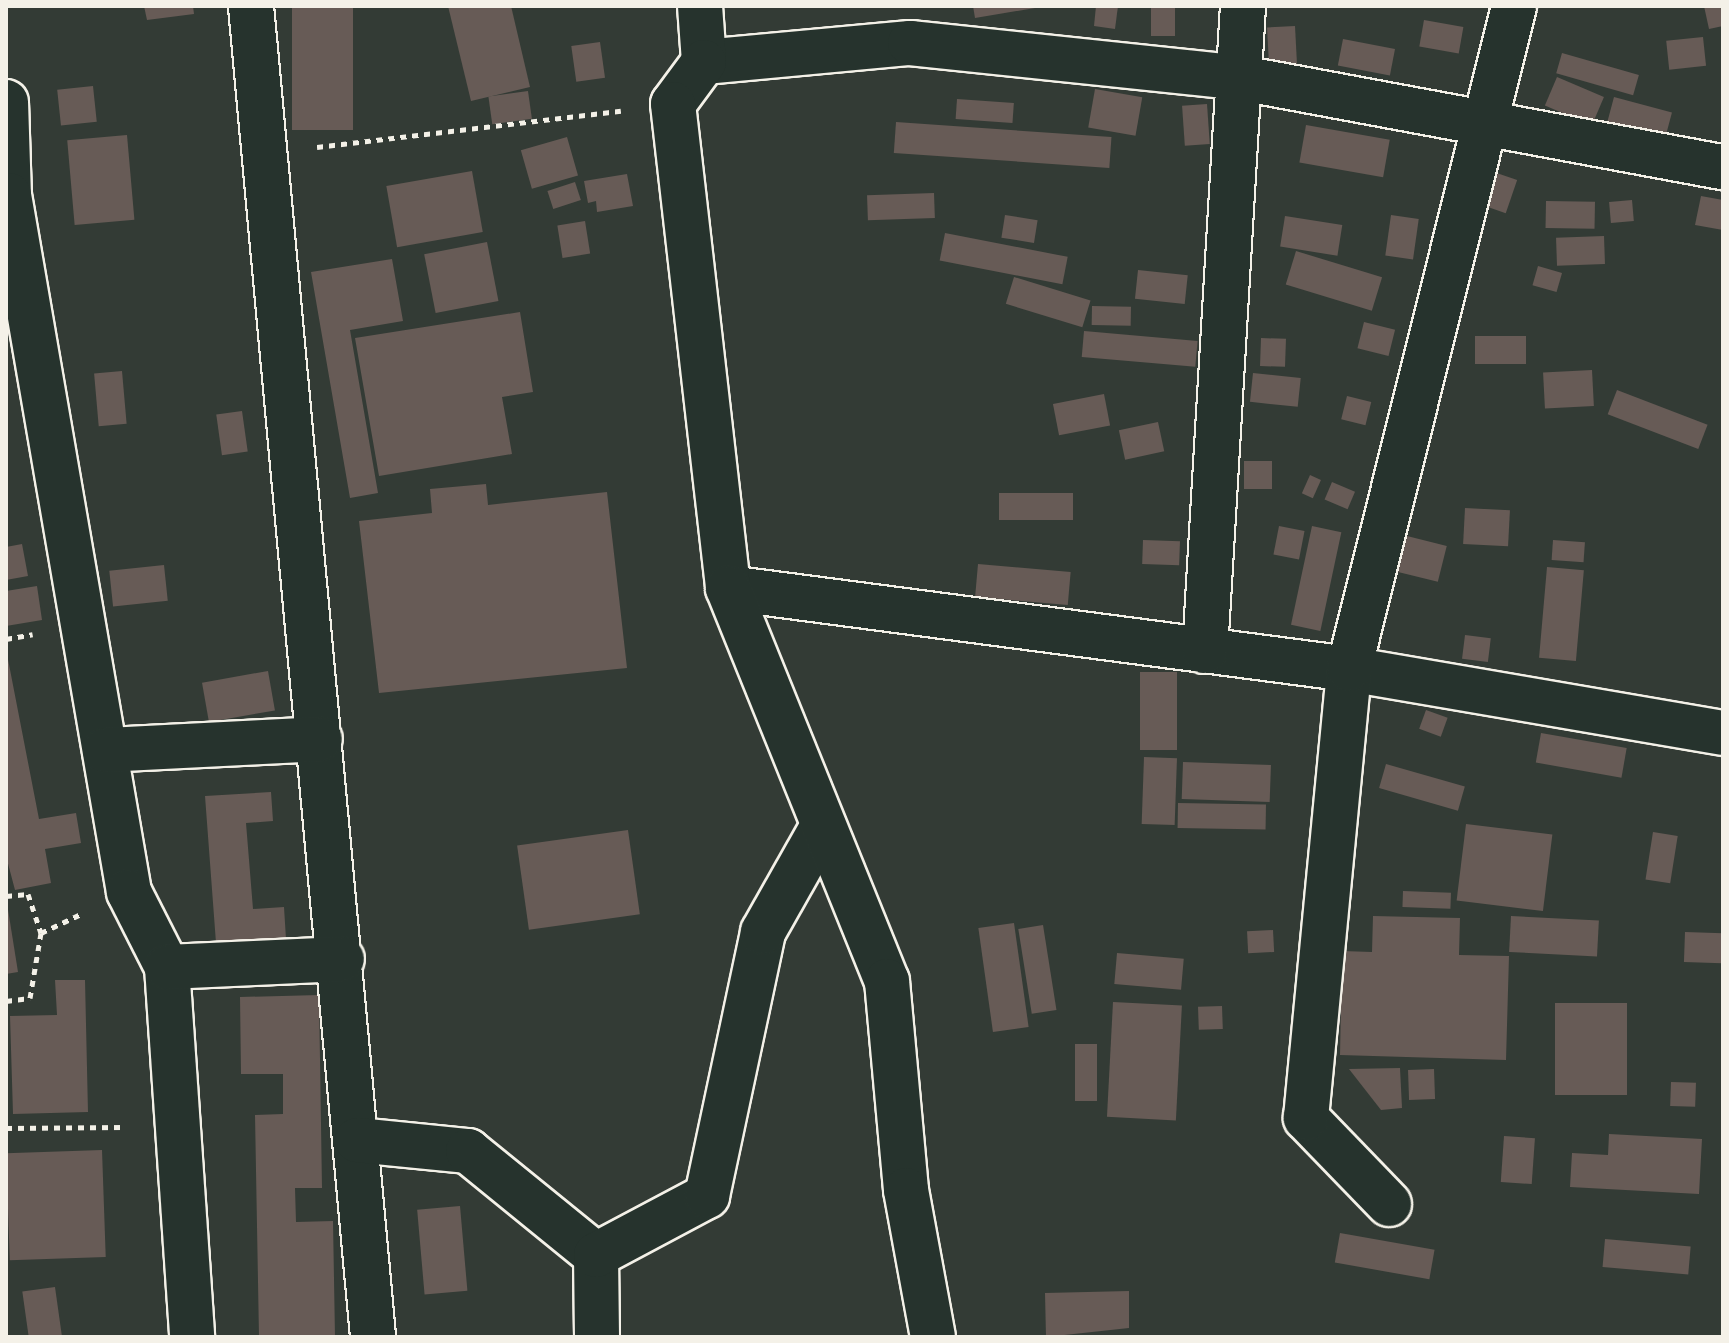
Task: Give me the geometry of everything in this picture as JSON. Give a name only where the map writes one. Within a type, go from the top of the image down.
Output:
[{"type":"street","points":[[251,6],[342,959],[373,1337]]},
{"type":"street","points":[[700,6],[704,62],[673,104],[728,588],[887,981],[906,1190],[933,1337]]},
{"type":"street","points":[[1205,651],[1243,6]]},
{"type":"street","points":[[1389,1204],[1306,1118],[1349,669],[1514,6]]},
{"type":"street","points":[[704,62],[910,43],[1241,78],[1485,120],[1723,167]]},
{"type":"street","points":[[6,102],[9,195],[129,892],[167,967],[192,1337]]},
{"type":"street","points":[[728,588],[1349,669],[1723,733]]},
{"type":"street","points":[[105,750],[320,739]]},
{"type":"street","points":[[596,1255],[707,1196],[763,932],[823,826]]},
{"type":"street","points":[[167,967],[342,959]]},
{"type":"street","points":[[357,1140],[468,1151],[596,1255]]},
{"type":"street","points":[[596,1255],[597,1337]]},
{"type":"path","points":[[264,153],[673,104]]},
{"type":"path","points":[[41,933],[129,892]]},
{"type":"path","points":[[6,896],[28,894],[41,933],[30,998],[6,1001]]},
{"type":"path","points":[[6,1128],[178,1127]]},
{"type":"building","points":[[144,6],[193,6],[194,14],[147,20]]},
{"type":"building","points":[[292,6],[353,6],[353,130],[292,130]]},
{"type":"building","points":[[448,6],[511,6],[530,87],[471,101]]},
{"type":"building","points":[[973,6],[1035,6],[1035,8],[975,18]]},
{"type":"building","points":[[1096,6],[1118,6],[1115,29],[1094,26]]},
{"type":"building","points":[[1151,6],[1175,6],[1175,36],[1151,36]]},
{"type":"building","points":[[1704,6],[1723,6],[1723,26],[1709,29]]},
{"type":"building","points":[[1424,20],[1463,27],[1459,54],[1419,47]]},
{"type":"building","points":[[1295,26],[1297,64],[1269,65],[1267,27]]},
{"type":"building","points":[[1703,37],[1706,66],[1669,70],[1666,41]]},
{"type":"building","points":[[1343,39],[1395,49],[1390,76],[1338,66]]},
{"type":"building","points":[[600,42],[605,78],[576,82],[571,46]]},
{"type":"building","points":[[1562,53],[1639,75],[1633,95],[1556,73]]},
{"type":"building","points":[[1557,77],[1604,97],[1592,125],[1545,106]]},
{"type":"building","points":[[93,86],[97,122],[61,126],[57,90]]},
{"type":"building","points":[[1095,89],[1142,97],[1135,136],[1088,127]]},
{"type":"building","points":[[528,91],[532,119],[492,124],[488,97]]},
{"type":"building","points":[[1614,97],[1672,113],[1663,144],[1605,129]]},
{"type":"building","points":[[957,99],[1014,103],[1012,123],[956,119]]},
{"type":"building","points":[[1207,104],[1210,144],[1185,146],[1182,106]]},
{"type":"building","points":[[896,122],[1111,137],[1109,168],[894,153]]},
{"type":"building","points":[[1306,125],[1390,140],[1383,177],[1299,162]]},
{"type":"building","points":[[127,135],[134,220],[75,225],[67,140]]},
{"type":"building","points":[[567,137],[578,175],[532,189],[521,150]]},
{"type":"building","points":[[1485,169],[1517,180],[1506,213],[1474,202]]},
{"type":"building","points":[[472,171],[483,232],[397,247],[386,186]]},
{"type":"building","points":[[627,174],[633,206],[597,212],[596,201],[588,203],[584,181]]},
{"type":"building","points":[[575,182],[581,200],[553,209],[547,191]]},
{"type":"building","points":[[934,193],[935,218],[868,220],[867,195]]},
{"type":"building","points":[[1701,196],[1723,200],[1723,230],[1695,225]]},
{"type":"building","points":[[1632,200],[1634,221],[1611,223],[1609,202]]},
{"type":"building","points":[[1546,201],[1595,202],[1595,229],[1546,228]]},
{"type":"building","points":[[1005,215],[1038,220],[1034,243],[1001,238]]},
{"type":"building","points":[[1391,215],[1419,219],[1413,259],[1385,256]]},
{"type":"building","points":[[1285,216],[1342,225],[1337,256],[1280,247]]},
{"type":"building","points":[[585,221],[590,254],[563,258],[557,225]]},
{"type":"building","points":[[945,233],[1068,257],[1062,284],[940,260]]},
{"type":"building","points":[[1604,236],[1605,264],[1557,266],[1556,238]]},
{"type":"building","points":[[487,242],[498,301],[436,313],[424,254]]},
{"type":"building","points":[[1296,251],[1382,277],[1372,311],[1286,284]]},
{"type":"building","points":[[392,259],[403,321],[350,330],[378,493],[350,498],[311,272]]},
{"type":"building","points":[[1538,266],[1562,273],[1557,292],[1532,285]]},
{"type":"building","points":[[1138,270],[1188,275],[1185,304],[1135,299]]},
{"type":"building","points":[[1014,277],[1091,300],[1082,327],[1006,304]]},
{"type":"building","points":[[1092,306],[1131,307],[1131,326],[1092,325]]},
{"type":"building","points":[[520,312],[533,392],[502,397],[512,454],[379,476],[355,338]]},
{"type":"building","points":[[1364,322],[1395,330],[1389,356],[1357,348]]},
{"type":"building","points":[[1084,331],[1198,341],[1195,367],[1082,357]]},
{"type":"building","points":[[1475,336],[1526,336],[1526,364],[1475,364]]},
{"type":"building","points":[[1261,338],[1286,339],[1285,367],[1260,366]]},
{"type":"building","points":[[1592,370],[1594,406],[1545,409],[1543,373]]},
{"type":"building","points":[[122,371],[127,424],[99,426],[94,373]]},
{"type":"building","points":[[1253,373],[1301,378],[1298,407],[1250,402]]},
{"type":"building","points":[[1617,390],[1708,425],[1698,449],[1608,414]]},
{"type":"building","points":[[1104,394],[1110,425],[1059,435],[1053,404]]},
{"type":"building","points":[[1347,396],[1371,402],[1365,425],[1341,419]]},
{"type":"building","points":[[242,411],[248,452],[222,455],[216,415]]},
{"type":"building","points":[[1158,422],[1164,451],[1125,460],[1119,430]]},
{"type":"building","points":[[1244,461],[1272,461],[1272,489],[1244,489]]},
{"type":"building","points":[[1310,475],[1321,480],[1313,498],[1302,493]]},
{"type":"building","points":[[1332,482],[1355,492],[1348,509],[1325,499]]},
{"type":"building","points":[[486,484],[488,505],[607,492],[627,668],[379,693],[359,521],[432,513],[430,489]]},
{"type":"building","points":[[999,493],[1073,493],[1073,520],[999,520]]},
{"type":"building","points":[[1465,508],[1510,510],[1508,546],[1463,544]]},
{"type":"building","points":[[1279,526],[1305,531],[1299,559],[1273,554]]},
{"type":"building","points":[[1312,526],[1341,532],[1320,631],[1291,625]]},
{"type":"building","points":[[1407,536],[1447,546],[1438,582],[1398,572]]},
{"type":"building","points":[[1143,540],[1180,541],[1179,565],[1142,564]]},
{"type":"building","points":[[1553,540],[1585,542],[1584,562],[1552,560]]},
{"type":"building","points":[[22,544],[28,576],[6,580],[6,547]]},
{"type":"building","points":[[978,564],[1071,572],[1068,605],[975,597]]},
{"type":"building","points":[[164,565],[168,601],[113,607],[109,571]]},
{"type":"building","points":[[1547,567],[1584,570],[1576,661],[1539,658]]},
{"type":"building","points":[[37,586],[42,620],[6,626],[6,591]]},
{"type":"building","points":[[1465,635],[1491,638],[1488,662],[1462,659]]},
{"type":"building","points":[[6,649],[39,819],[76,813],[81,843],[45,849],[51,883],[15,890],[6,856]]},
{"type":"building","points":[[268,671],[275,710],[209,722],[202,683]]},
{"type":"building","points":[[1140,672],[1177,672],[1177,750],[1140,750]]},
{"type":"building","points":[[1426,710],[1448,718],[1441,737],[1419,729]]},
{"type":"building","points":[[1541,733],[1627,748],[1621,778],[1536,763]]},
{"type":"building","points":[[1144,757],[1177,758],[1175,825],[1142,824]]},
{"type":"building","points":[[1183,762],[1271,765],[1270,802],[1182,799]]},
{"type":"building","points":[[1386,764],[1465,787],[1458,811],[1379,788]]},
{"type":"building","points":[[271,792],[273,821],[246,823],[253,909],[284,907],[286,939],[216,943],[205,796]]},
{"type":"building","points":[[1178,803],[1266,805],[1266,830],[1178,828]]},
{"type":"building","points":[[1466,824],[1552,835],[1543,911],[1457,900]]},
{"type":"building","points":[[628,830],[640,914],[529,930],[517,846]]},
{"type":"building","points":[[1653,832],[1678,836],[1670,883],[1645,879]]},
{"type":"building","points":[[1403,891],[1451,893],[1450,909],[1402,907]]},
{"type":"building","points":[[6,897],[18,972],[6,974]]},
{"type":"building","points":[[1373,916],[1460,918],[1459,955],[1509,956],[1506,1060],[1340,1055],[1342,951],[1372,952]]},
{"type":"building","points":[[1511,916],[1599,921],[1597,957],[1509,952]]},
{"type":"building","points":[[1014,923],[1029,1027],[993,1032],[978,928]]},
{"type":"building","points":[[1043,925],[1056,1010],[1032,1014],[1018,929]]},
{"type":"building","points":[[1273,930],[1274,952],[1248,953],[1247,931]]},
{"type":"building","points":[[1685,932],[1723,933],[1722,963],[1684,962]]},
{"type":"building","points":[[1117,953],[1184,959],[1181,990],[1114,984]]},
{"type":"building","points":[[55,980],[85,980],[88,1112],[13,1114],[10,1016],[57,1015]]},
{"type":"building","points":[[319,995],[322,1188],[295,1188],[296,1222],[333,1221],[335,1337],[259,1337],[255,1115],[283,1114],[283,1074],[241,1074],[240,997]]},
{"type":"building","points":[[1113,1002],[1182,1006],[1176,1120],[1107,1117]]},
{"type":"building","points":[[1555,1003],[1627,1003],[1627,1095],[1555,1095]]},
{"type":"building","points":[[1222,1006],[1223,1029],[1199,1030],[1198,1007]]},
{"type":"building","points":[[1075,1044],[1097,1044],[1097,1101],[1075,1101]]},
{"type":"building","points":[[1400,1068],[1402,1108],[1381,1110],[1349,1069]]},
{"type":"building","points":[[1434,1069],[1435,1099],[1409,1100],[1408,1070]]},
{"type":"building","points":[[1671,1082],[1696,1083],[1695,1107],[1670,1106]]},
{"type":"building","points":[[1609,1134],[1702,1139],[1699,1194],[1570,1187],[1572,1153],[1608,1155]]},
{"type":"building","points":[[1504,1136],[1535,1138],[1532,1184],[1501,1182]]},
{"type":"building","points":[[102,1150],[106,1257],[10,1260],[6,1153]]},
{"type":"building","points":[[460,1206],[467,1291],[425,1294],[417,1210]]},
{"type":"building","points":[[1340,1233],[1435,1250],[1429,1279],[1335,1263]]},
{"type":"building","points":[[1605,1239],[1691,1246],[1688,1274],[1603,1267]]},
{"type":"building","points":[[55,1287],[62,1337],[29,1337],[22,1292]]},
{"type":"building","points":[[1129,1291],[1129,1328],[1046,1337],[1045,1293]]}]
